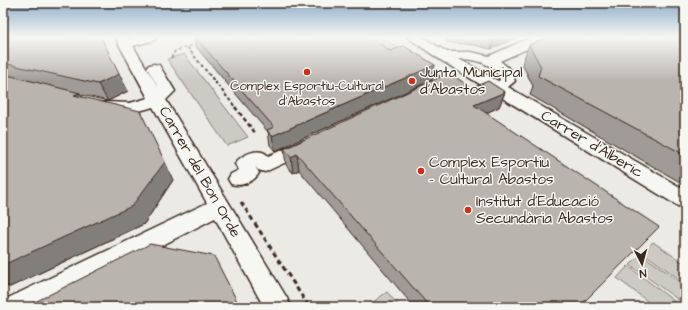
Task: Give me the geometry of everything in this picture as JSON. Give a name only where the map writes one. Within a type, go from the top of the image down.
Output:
[{"type":"street","name":"Carrer del Bon Orde","points":[[129,51],[278,307]]},
{"type":"street","name":"Carrer d'Alberic","points":[[437,51],[685,200]]},
{"type":"street","points":[[489,61],[510,51]]},
{"type":"street","points":[[444,56],[468,54],[481,57],[501,68],[508,75],[508,81],[498,88]]},
{"type":"street","points":[[93,104],[108,108],[132,109],[164,96],[168,91],[154,68]]},
{"type":"street","points":[[448,80],[468,70]]},
{"type":"street","points":[[244,176],[244,164],[259,157],[265,165],[317,142]]},
{"type":"street","points":[[17,307],[40,301],[220,206]]},
{"type":"path","points":[[171,58],[175,51]]},
{"type":"path","points":[[191,51],[256,134]]},
{"type":"path","points":[[428,72],[448,80]]},
{"type":"shaded area","points":[[390,51],[404,51],[406,53],[397,56]]},
{"type":"shaded area","points":[[184,54],[248,137],[227,146],[167,59]]},
{"type":"shaded area","points":[[653,242],[685,264],[685,283],[642,252]]},
{"type":"shaded area","points":[[641,254],[685,285],[685,296],[680,301],[630,265]]},
{"type":"shaded area","points":[[628,266],[678,304],[676,307],[655,307],[617,278]]},
{"type":"shaded area","points":[[387,292],[400,307],[366,307]]},
{"type":"building","points":[[3,51],[108,51],[119,74],[98,84],[3,63]]},
{"type":"building","points":[[208,51],[413,51],[435,65],[272,136],[267,130],[274,127]]},
{"type":"building","points":[[533,51],[685,51],[685,155],[538,76],[541,67]]},
{"type":"building","name":"Institut d'Educació Secundària Abastos","points":[[449,73],[472,88],[488,81],[505,92],[474,105],[659,227],[579,307],[430,307],[297,154],[291,157],[284,149]]},
{"type":"building","points":[[3,74],[80,93],[74,95],[140,111],[165,162],[132,206],[3,265]]},
{"type":"building","points":[[150,244],[214,256],[240,307],[25,307]]},
{"type":"place","name":"Complex Esportiu-Cultural d'Abastos","points":[[307,72]]},
{"type":"place","name":"Junta Municipal d'Abastos","points":[[412,81]]},
{"type":"place","name":"Complex Esportiu - Cultural Abastos","points":[[421,171]]},
{"type":"place","name":"Institut d'Educació Secundària Abastos","points":[[468,210]]}]
